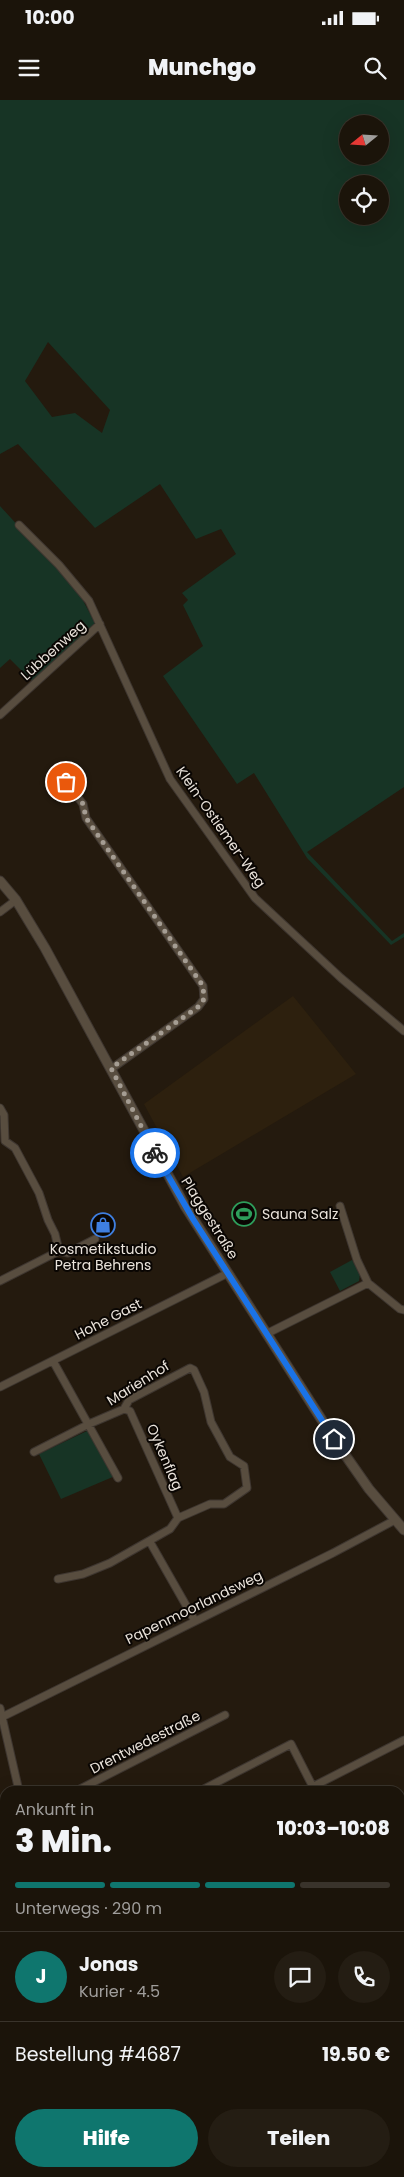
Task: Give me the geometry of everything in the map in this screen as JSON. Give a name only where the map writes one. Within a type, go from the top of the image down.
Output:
[{"type":"street","name":"Klein-Ostiemer-Weg","points":[[19,525],[59,565],[89,601],[170,779],[255,898],[341,978],[404,1030]]},
{"type":"street","name":"Lübbenweg","points":[[0,714],[100,624]]},
{"type":"street","points":[[57,771],[83,804],[86,818],[203,986],[204,999],[198,1007],[111,1068]]},
{"type":"street","name":"Plaggestraße","points":[[0,881],[16,900],[47,951],[166,1174],[334,1439],[369,1488],[404,1530]]},
{"type":"street","points":[[0,912],[16,900]]},
{"type":"street","points":[[0,1108],[4,1115],[3,1143],[15,1148],[39,1193],[55,1234],[59,1250]]},
{"type":"street","points":[[340,1206],[357,1260],[368,1283],[400,1309],[404,1310]]},
{"type":"street","points":[[59,1250],[68,1254],[95,1239]]},
{"type":"street","points":[[0,1281],[59,1250]]},
{"type":"street","name":"Hohe Gast","points":[[0,1387],[228,1273]]},
{"type":"street","points":[[266,1334],[368,1283]]},
{"type":"street","points":[[53,1361],[118,1478]]},
{"type":"street","name":"Marienhof","points":[[34,1452],[89,1424],[124,1409],[130,1400],[185,1370],[194,1370],[204,1392],[212,1422],[230,1457],[244,1466],[247,1488],[224,1504],[210,1504],[178,1518],[170,1529],[150,1542],[83,1574],[58,1579]]},
{"type":"street","name":"Oykenflag","points":[[124,1409],[130,1411],[145,1439],[150,1459],[178,1518]]},
{"type":"street","name":"Papenmoorlandsweg","points":[[1,1717],[333,1553],[395,1520]]},
{"type":"street","points":[[150,1542],[195,1620]]},
{"type":"street","points":[[0,1708],[18,1786]]},
{"type":"street","name":"Drentwedestraße","points":[[86,1786],[225,1715]]},
{"type":"street","points":[[319,1786],[404,1740]]},
{"type":"street","points":[[210,1786],[290,1744],[311,1786]]},
{"type":"shaded area","points":[[293,996],[356,1074],[183,1177],[144,1104]]},
{"type":"green space","points":[[0,100],[404,100],[404,787],[307,852],[392,941],[404,933],[404,937],[391,945],[307,858],[254,773],[237,784],[163,676],[203,646],[183,605],[188,600],[182,593],[236,554],[221,529],[196,539],[160,484],[95,528],[18,444],[0,454]],"holes":[[[48,342],[110,410],[102,433],[75,413],[52,417],[25,381]]]},
{"type":"green space","points":[[0,506],[78,591],[95,623],[32,681],[10,659],[0,668]]},
{"type":"green space","points":[[352,1260],[360,1274],[359,1281],[340,1291],[330,1272]]},
{"type":"green space","points":[[89,1430],[115,1476],[61,1499],[39,1454]]},
{"type":"way so far","points":[[66,782],[83,804],[86,818],[203,986],[204,999],[198,1007],[111,1068],[155,1153]]},
{"type":"place","name":"Sauna Salz","points":[[244,1214]]},
{"type":"place","name":"Kosmetikstudio Petra Behrens","points":[[103,1225]]},
{"type":"route","points":[[155,1153],[193,1219],[334,1439]]}]
